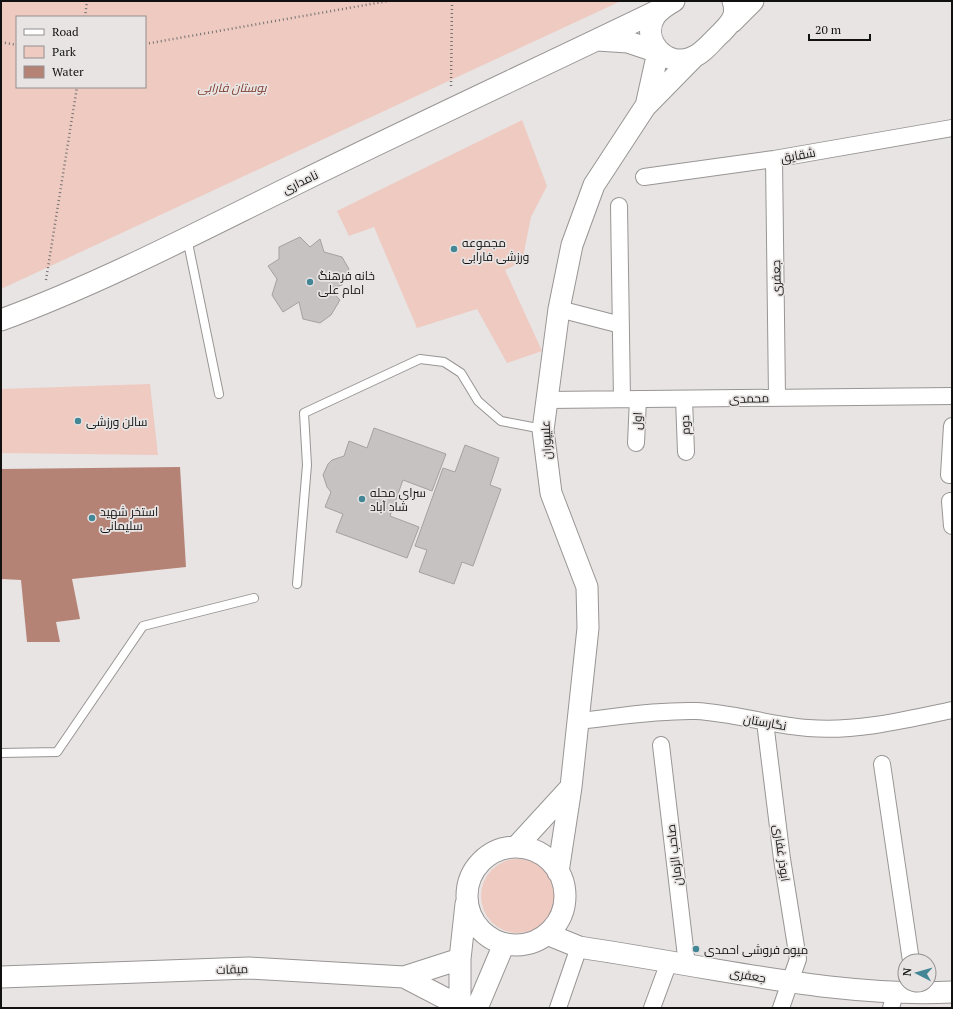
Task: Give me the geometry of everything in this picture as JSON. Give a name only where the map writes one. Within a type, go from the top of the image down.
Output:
[{"type":"street","points":[[732,22],[735,14],[733,1]]},
{"type":"street","points":[[645,107],[693,58],[753,1]]},
{"type":"street","name":"نامداری","points":[[1,320],[42,305],[186,237],[450,108],[597,40],[668,5]]},
{"type":"street","points":[[645,107],[658,52],[652,39],[651,25],[668,5]]},
{"type":"street","points":[[597,40],[628,42],[658,52],[675,61],[684,61],[693,58]]},
{"type":"street","name":"علیپوران","points":[[558,872],[571,787],[588,628],[587,587],[551,493],[543,430],[559,308],[572,245],[594,184],[645,107]]},
{"type":"street","name":"شقایق","points":[[644,178],[774,159],[952,128]]},
{"type":"street","name":"جعفری","points":[[774,159],[778,398]]},
{"type":"street","name":"اول","points":[[619,206],[621,324],[636,443]]},
{"type":"street","points":[[559,308],[621,324]]},
{"type":"street","name":"محمدی","points":[[547,400],[952,396]]},
{"type":"street","name":"دوم","points":[[684,399],[686,452]]},
{"type":"street","points":[[949,475],[952,426]]},
{"type":"street","points":[[950,501],[952,526]]},
{"type":"street","name":"نگارستان","points":[[578,721],[674,711],[724,714],[765,722],[809,728],[840,728],[909,719],[952,710]]},
{"type":"street","name":"ابوذر غفاری","points":[[765,722],[782,859],[798,959],[791,983],[781,1008]]},
{"type":"street","name":"صاحب الزمان","points":[[661,745],[678,963]]},
{"type":"street","points":[[882,764],[910,953]]},
{"type":"street","points":[[516,847],[571,787]]},
{"type":"street","points":[[465,1007],[460,959],[468,883],[475,869],[486,857],[500,850],[516,847],[532,850],[547,858],[558,872],[564,888],[564,904],[558,921],[547,934],[534,942],[519,945],[504,944],[490,938],[478,928],[470,914],[467,899]]},
{"type":"street","name":"جعفری","points":[[547,934],[579,947],[893,1000],[907,993]]},
{"type":"street","points":[[465,1007],[504,944]]},
{"type":"street","points":[[558,1008],[579,947]]},
{"type":"street","name":"میقات","points":[[1,977],[249,968],[404,977],[460,959]]},
{"type":"street","points":[[652,1008],[678,963]]},
{"type":"street","points":[[404,977],[465,1007]]},
{"type":"street","name":"جعفری","points":[[937,991],[952,992]]},
{"type":"lane","points":[[186,237],[219,394]]},
{"type":"lane","points":[[297,584],[308,465],[304,413],[420,359],[444,362],[461,373],[478,402],[501,422],[543,430]]},
{"type":"lane","points":[[1,753],[58,752],[143,626],[254,598]]},
{"type":"path","points":[[85,16],[87,1]]},
{"type":"path","points":[[146,44],[388,1]]},
{"type":"path","points":[[450,108],[452,1]]},
{"type":"path","points":[[1,42],[16,45]]},
{"type":"path","points":[[42,305],[77,88]]},
{"type":"green space","name":"بوستان فارابی","points":[[1,1],[621,1],[1,289]]},
{"type":"green space","name":"مجموعه ورزشی فارابی","points":[[522,120],[547,186],[531,217],[522,262],[505,270],[542,351],[507,363],[477,309],[417,328],[374,227],[349,236],[337,211]]},
{"type":"green space","name":"سالن ورزشی","points":[[150,384],[158,455],[1,453],[1,389]]},
{"type":"green space","points":[[518,859],[532,862],[544,870],[552,882],[555,896],[552,910],[544,922],[532,930],[518,933],[504,930],[492,922],[484,910],[481,896],[484,882],[492,870],[504,862]]},
{"type":"water","name":"استخر شهید سلیمانی","points":[[180,467],[186,567],[72,579],[80,619],[56,622],[60,642],[27,642],[21,580],[1,579],[1,469]]},
{"type":"building","name":"خانه فرهنگ امام علی","points":[[300,237],[310,247],[320,239],[324,252],[342,257],[349,269],[342,285],[330,289],[340,300],[331,315],[320,323],[303,319],[299,302],[283,312],[272,295],[277,279],[268,266],[279,259],[279,247]]},
{"type":"building","name":"سرای محله شاد آباد","points":[[374,428],[446,454],[432,491],[403,480],[390,516],[419,527],[407,558],[336,532],[343,514],[325,507],[331,492],[327,487],[323,475],[328,464],[332,460],[344,456],[349,441],[367,448]]},
{"type":"building","points":[[465,445],[499,458],[490,485],[501,489],[473,566],[462,562],[454,584],[419,572],[427,550],[415,546],[443,468],[455,472]]},
{"type":"place","name":"مجموعه ورزشی فارابی","points":[[454,249]]},
{"type":"place","name":"خانه فرهنگ امام علی","points":[[310,282]]},
{"type":"place","name":"سالن ورزشی","points":[[78,421]]},
{"type":"place","name":"سرای محله شاد آباد","points":[[362,499]]},
{"type":"place","name":"استخر شهید سلیمانی","points":[[92,518]]},
{"type":"place","name":"میوه فروشی احمدی","points":[[696,949]]}]
